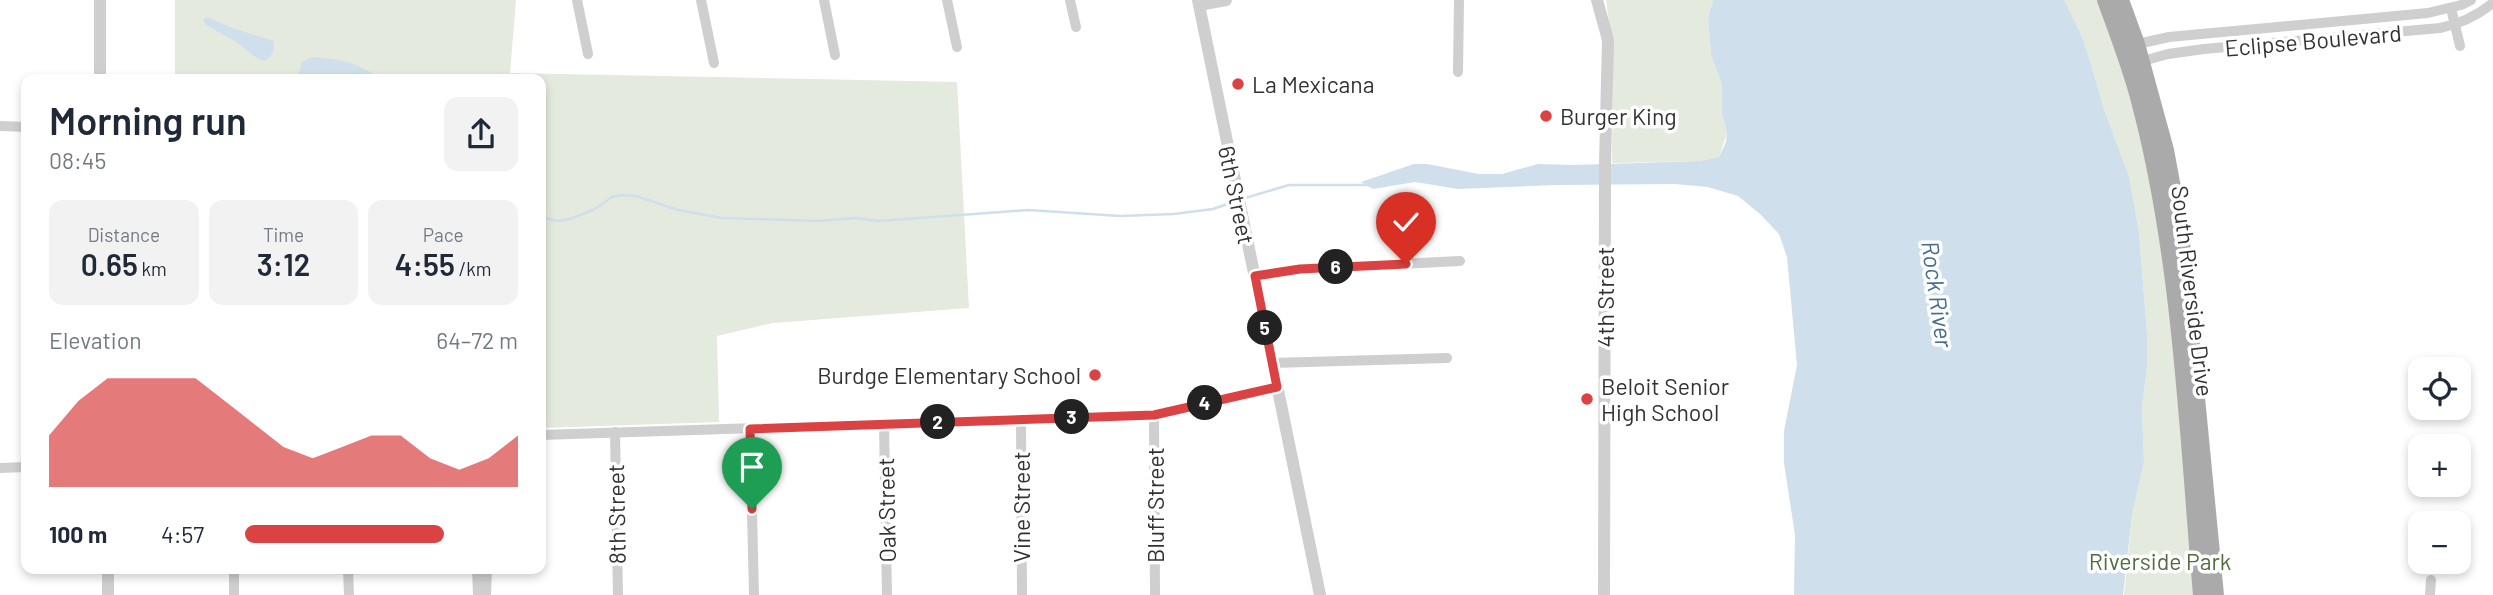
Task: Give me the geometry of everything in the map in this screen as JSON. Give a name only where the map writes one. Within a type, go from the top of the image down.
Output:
[{"type":"main road","name":"South Riverside Drive","points":[[2105,0],[2129,46],[2166,150],[2184,250],[2216,595]]},
{"type":"main road","name":"South Riverside Drive","points":[[2121,0],[2129,46]]},
{"type":"main road","name":"South Riverside Drive","points":[[2135,63],[2171,268],[2201,595]]},
{"type":"street","points":[[100,0],[100,74]]},
{"type":"street","points":[[577,0],[588,54]]},
{"type":"street","points":[[701,0],[714,63]]},
{"type":"street","points":[[824,0],[835,55]]},
{"type":"street","points":[[947,0],[957,47]]},
{"type":"street","points":[[1070,0],[1076,27]]},
{"type":"street","points":[[1198,3],[1226,0]]},
{"type":"street","points":[[1458,72],[1459,0]]},
{"type":"street","name":"4th Street","points":[[1597,0],[1608,40],[1605,163],[1604,595]]},
{"type":"street","name":"Eclipse Boulevard","points":[[2129,46],[2169,37],[2395,18],[2451,8],[2471,0]]},
{"type":"street","name":"6th Street","points":[[1198,3],[1320,595]]},
{"type":"street","name":"Eclipse Boulevard","points":[[2135,63],[2168,54],[2204,49],[2455,25],[2482,12],[2493,3]]},
{"type":"street","points":[[2451,8],[2460,46]]},
{"type":"street","points":[[0,126],[21,127]]},
{"type":"street","points":[[1255,276],[1300,269],[1460,261]]},
{"type":"street","points":[[1272,363],[1447,358]]},
{"type":"street","points":[[546,435],[1154,415],[1277,387]]},
{"type":"street","name":"Bluff Street","points":[[1154,415],[1155,595]]},
{"type":"street","name":"Vine Street","points":[[1021,419],[1022,595]]},
{"type":"street","name":"Oak Street","points":[[884,424],[887,595]]},
{"type":"street","points":[[750,429],[754,595]]},
{"type":"street","name":"8th Street","points":[[615,432],[618,595]]},
{"type":"street","points":[[0,468],[21,467]]},
{"type":"street","points":[[108,574],[108,595]]},
{"type":"street","points":[[234,574],[234,595]]},
{"type":"street","points":[[348,574],[349,595]]},
{"type":"street","points":[[477,574],[478,595]]},
{"type":"street","points":[[486,574],[486,595]]},
{"type":"street","points":[[2430,595],[2431,580]]},
{"type":"green space","points":[[175,0],[516,0],[510,73],[957,82],[969,308],[773,323],[717,336],[719,422],[546,428],[546,74],[175,74]]},
{"type":"green space","points":[[1606,0],[1713,0],[1708,18],[1711,55],[1722,85],[1722,114],[1727,133],[1719,157],[1699,161],[1612,163],[1613,51]]},
{"type":"green space","name":"Riverside Park","points":[[2062,0],[2100,0],[2142,141],[2165,262],[2196,595],[2124,595],[2132,515],[2144,462],[2142,407],[2147,368],[2147,334],[2139,232],[2129,176],[2105,112],[2084,41]]},
{"type":"water","name":"Rock River","points":[[1713,0],[2064,0],[2084,41],[2105,112],[2129,176],[2139,232],[2147,334],[2147,368],[2142,407],[2144,462],[2132,515],[2123,595],[1794,595],[1795,535],[1784,463],[1784,431],[1797,365],[1787,257],[1779,234],[1738,196],[1708,187],[1675,184],[1458,189],[1415,182],[1373,189],[1361,182],[1414,164],[1479,174],[1502,174],[1538,164],[1699,161],[1719,157],[1727,133],[1722,114],[1722,85],[1711,55],[1708,18]]},
{"type":"water","points":[[207,17],[274,41],[271,55],[265,61],[258,59],[238,43],[206,25],[203,20]]},
{"type":"water","points":[[311,57],[337,60],[373,74],[299,74],[302,62]]},
{"type":"waterway","points":[[1242,199],[1289,185],[1370,185]]},
{"type":"waterway","points":[[546,218],[558,221],[570,219],[595,209],[612,197],[623,195],[636,196],[678,210],[722,218],[818,221],[856,218],[878,221],[1028,210],[1120,216],[1174,214],[1213,209],[1236,201]]},
{"type":"place","name":"La Mexicana","points":[[1238,84]]},
{"type":"place","name":"Burger King","points":[[1546,116]]},
{"type":"place","name":"Burdge Elementary School","points":[[1095,375]]},
{"type":"place","name":"Beloit Senior High School","points":[[1587,399]]},
{"type":"route","points":[[752,509],[750,429],[1154,415],[1277,387],[1255,276],[1300,269],[1406,264]]}]
